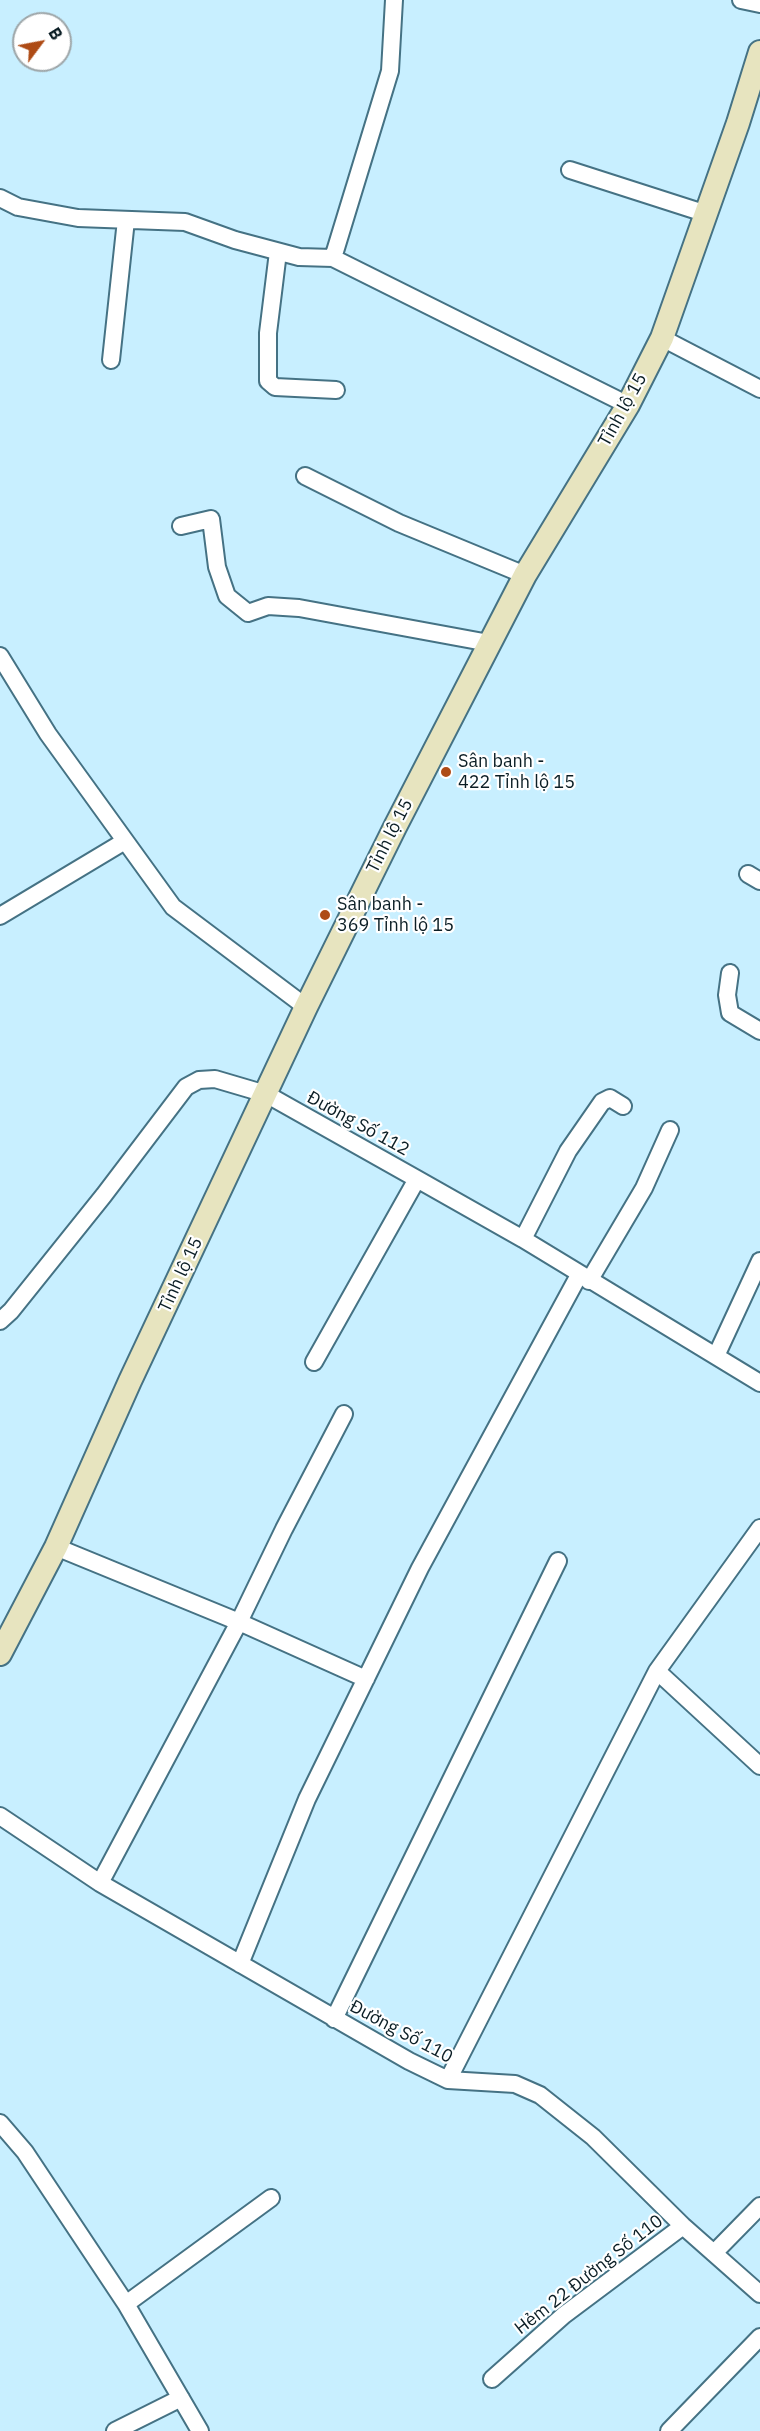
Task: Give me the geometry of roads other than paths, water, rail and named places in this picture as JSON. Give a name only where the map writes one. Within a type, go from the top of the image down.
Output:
[{"type":"main road","name":"Tỉnh lộ 15","points":[[0,1654],[57,1547],[130,1381],[306,1007],[489,643],[525,575],[628,405],[662,338],[707,214],[760,52]]},
{"type":"street","points":[[333,258],[390,71],[394,0]]},
{"type":"street","points":[[741,0],[760,4]]},
{"type":"street","points":[[570,170],[707,214]]},
{"type":"street","points":[[0,198],[18,207],[78,218],[185,222],[278,252],[299,257],[333,258],[628,405]]},
{"type":"street","points":[[111,360],[126,220]]},
{"type":"street","points":[[278,252],[268,333],[268,381],[275,387],[336,390]]},
{"type":"street","points":[[662,338],[760,390]]},
{"type":"street","points":[[305,476],[399,524],[525,575]]},
{"type":"street","points":[[182,526],[211,519],[217,567],[227,596],[248,613],[268,606],[299,608],[489,643]]},
{"type":"street","points":[[0,656],[48,734],[173,907],[306,1007]]},
{"type":"street","points":[[0,916],[125,841]]},
{"type":"street","points":[[730,973],[727,995],[730,1012],[760,1031]]},
{"type":"street","name":"Đường Số 112","points":[[0,1321],[11,1311],[104,1196],[186,1087],[200,1080],[215,1079],[266,1094],[523,1239],[760,1383]]},
{"type":"street","points":[[523,1239],[568,1151],[602,1102],[610,1098],[623,1106]]},
{"type":"street","points":[[240,1964],[307,1799],[420,1568],[584,1278],[644,1188],[670,1130]]},
{"type":"street","points":[[314,1362],[417,1179]]},
{"type":"street","points":[[716,1356],[760,1261]]},
{"type":"street","points":[[100,1883],[239,1622],[344,1414]]},
{"type":"street","points":[[448,2080],[657,1671],[760,1528]]},
{"type":"street","points":[[57,1547],[239,1622],[366,1679]]},
{"type":"street","points":[[334,2019],[558,1561]]},
{"type":"street","points":[[657,1671],[760,1766]]},
{"type":"street","name":"Đường Số 110","points":[[0,1816],[100,1883],[409,2061],[448,2080],[515,2084],[540,2095],[592,2137],[683,2226],[760,2294]]},
{"type":"street","points":[[0,2123],[25,2152],[126,2304],[200,2431]]},
{"type":"street","points":[[126,2304],[271,2198]]},
{"type":"street","points":[[714,2253],[760,2205]]},
{"type":"street","name":"Hẻm 22 Đường Số 110","points":[[492,2379],[564,2315],[683,2226]]},
{"type":"street","points":[[669,2431],[760,2337]]},
{"type":"street","points":[[115,2431],[181,2398]]},
{"type":"place","name":"Sân banh - 422 Tỉnh lộ 15","points":[[446,772]]},
{"type":"place","name":"Sân banh - 369 Tỉnh lộ 15","points":[[325,915]]}]
